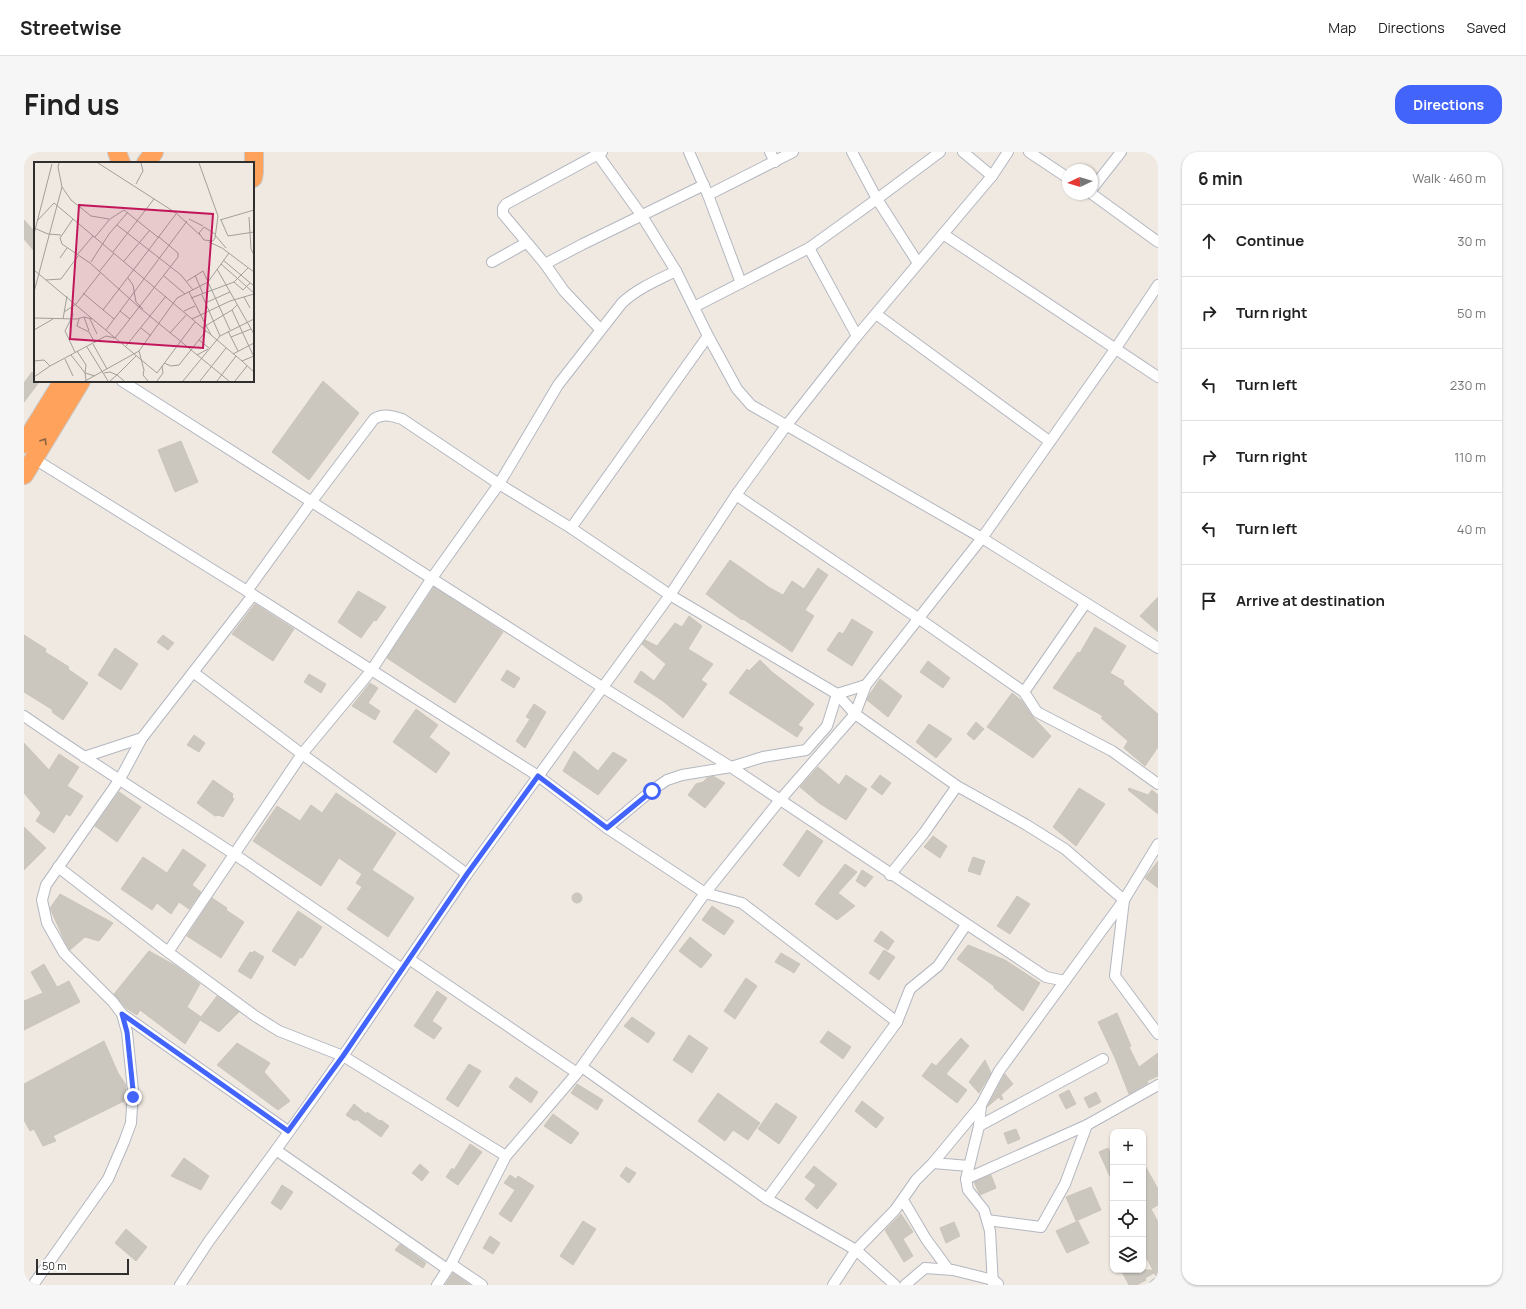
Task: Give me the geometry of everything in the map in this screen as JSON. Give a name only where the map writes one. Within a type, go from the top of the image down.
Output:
[{"type":"highway","points":[[117,152],[121,162]]},
{"type":"highway","points":[[147,162],[154,152]]},
{"type":"highway","points":[[254,152],[254,175]]},
{"type":"highway","points":[[254,175],[262,152]]},
{"type":"highway","points":[[24,475],[29,451],[63,382]]},
{"type":"highway","points":[[29,451],[80,382]]},
{"type":"street","points":[[689,152],[708,195],[741,283]]},
{"type":"street","points":[[770,152],[775,162]]},
{"type":"street","points":[[708,195],[793,152]]},
{"type":"street","points":[[852,152],[878,199],[918,263]]},
{"type":"street","points":[[694,307],[809,248],[878,199],[940,152]]},
{"type":"street","points":[[964,152],[992,176]]},
{"type":"street","points":[[180,1285],[209,1241],[343,1056],[467,874],[670,595],[736,495],[786,426],[857,336],[992,176],[1008,152]]},
{"type":"street","points":[[1029,152],[1062,174]]},
{"type":"street","points":[[1098,181],[1121,152]]},
{"type":"street","points":[[600,329],[564,291],[545,264],[502,214],[503,208],[506,204],[599,153],[642,216],[676,270],[708,336],[737,389],[752,405],[982,538],[1085,604],[1158,648]]},
{"type":"street","points":[[545,264],[704,185]]},
{"type":"street","points":[[1098,198],[1158,242]]},
{"type":"street","points":[[943,234],[1158,377]]},
{"type":"street","points":[[492,262],[526,243]]},
{"type":"street","points":[[809,248],[857,336]]},
{"type":"street","points":[[168,952],[302,754],[371,671],[432,578],[499,484],[558,385],[600,329],[630,295],[676,270]]},
{"type":"street","points":[[438,1285],[449,1267],[506,1156],[580,1070],[705,893],[780,800],[855,714],[866,685],[982,538],[1116,348],[1158,285]]},
{"type":"street","points":[[876,314],[1049,441]]},
{"type":"street","points":[[571,528],[708,336]]},
{"type":"street","points":[[124,382],[602,687],[731,767],[890,875],[1046,977],[1066,981]]},
{"type":"street","points":[[288,1131],[122,1014],[113,1002],[64,953],[47,923],[42,900],[46,885],[120,779],[142,738],[193,672],[250,593],[312,501],[374,419],[380,415],[390,415],[402,419],[499,484],[571,528],[670,595],[837,694],[855,714],[957,786],[1025,824],[1065,849],[1124,900]]},
{"type":"street","points":[[29,451],[371,671],[538,776],[607,828],[705,893],[742,903],[897,1022]]},
{"type":"street","points":[[736,495],[918,618],[1024,692],[1037,712],[1112,751],[1158,784]]},
{"type":"street","points":[[1024,692],[1085,604]]},
{"type":"street","points":[[193,672],[302,754],[467,874]]},
{"type":"street","points":[[837,694],[866,685]]},
{"type":"street","points":[[607,828],[667,780],[682,775],[731,767],[763,757],[806,750],[827,726],[837,694]]},
{"type":"street","points":[[24,716],[234,855],[402,969]]},
{"type":"street","points":[[84,757],[142,738]]},
{"type":"street","points":[[890,875],[924,833],[957,786]]},
{"type":"street","points":[[833,1285],[856,1250],[902,1200],[916,1180],[933,1163],[981,1105],[999,1071],[1124,900],[1158,844]]},
{"type":"street","points":[[58,866],[168,952],[255,1016],[279,1031],[343,1056],[506,1156]]},
{"type":"street","points":[[1124,900],[1115,976],[1158,1034]]},
{"type":"street","points":[[767,1198],[897,1022],[910,989],[938,966],[966,925]]},
{"type":"street","points":[[409,959],[580,1070],[767,1198],[856,1250],[895,1285]]},
{"type":"street","points":[[1046,977],[1055,996]]},
{"type":"street","points":[[33,1285],[108,1179],[131,1123],[133,1090],[127,1032],[122,1014]]},
{"type":"street","points":[[979,1126],[1103,1059]]},
{"type":"street","points":[[966,1179],[1087,1125],[1158,1085]]},
{"type":"street","points":[[905,1285],[925,1268],[948,1269],[996,1284],[990,1231],[987,1220],[984,1210],[968,1190],[966,1179],[979,1126],[981,1105]]},
{"type":"street","points":[[987,1220],[1041,1227],[1065,1184],[1087,1125]]},
{"type":"street","points":[[276,1150],[449,1267],[482,1285]]},
{"type":"street","points":[[933,1163],[969,1166]]},
{"type":"street","points":[[902,1200],[926,1239],[948,1269]]},
{"type":"building","points":[[24,220],[34,231],[34,251],[24,239]]},
{"type":"building","points":[[32,372],[34,375],[34,382],[39,382],[24,402],[24,383]]},
{"type":"building","points":[[323,381],[359,413],[309,480],[272,452]]},
{"type":"building","points":[[181,441],[198,482],[175,492],[158,450]]},
{"type":"building","points":[[730,560],[770,588],[783,595],[792,581],[804,589],[818,568],[828,575],[805,610],[814,616],[792,652],[743,619],[742,620],[706,594]]},
{"type":"building","points":[[434,587],[503,632],[455,703],[387,658]]},
{"type":"building","points":[[358,591],[386,607],[361,638],[338,622]]},
{"type":"building","points":[[1158,597],[1158,632],[1140,616]]},
{"type":"building","points":[[255,604],[294,629],[273,661],[232,634]]},
{"type":"building","points":[[689,616],[702,626],[688,649],[713,664],[701,680],[707,684],[683,718],[663,701],[634,682],[641,671],[654,681],[666,664],[642,644],[645,640],[657,646],[675,623],[682,627]]},
{"type":"building","points":[[852,619],[873,632],[852,666],[827,650],[839,632],[843,634]]},
{"type":"building","points":[[1095,627],[1126,646],[1110,673],[1124,681],[1123,684],[1158,714],[1158,747],[1145,766],[1124,748],[1128,741],[1101,718],[1103,716],[1053,688],[1078,652],[1080,653]]},
{"type":"building","points":[[24,635],[46,649],[45,652],[69,667],[68,669],[88,683],[63,720],[52,712],[53,710],[24,692]]},
{"type":"building","points":[[163,635],[174,643],[168,650],[157,642]]},
{"type":"building","points":[[115,648],[138,664],[121,690],[98,675]]},
{"type":"building","points":[[760,660],[772,672],[814,704],[798,725],[803,728],[797,737],[729,693],[747,669],[749,671]]},
{"type":"building","points":[[928,661],[950,678],[943,688],[920,672]]},
{"type":"building","points":[[507,670],[520,678],[514,688],[501,680]]},
{"type":"building","points":[[309,674],[326,684],[321,693],[304,682]]},
{"type":"building","points":[[880,679],[902,696],[888,717],[867,700]]},
{"type":"building","points":[[370,683],[378,688],[368,703],[380,711],[375,720],[352,706]]},
{"type":"building","points":[[1012,693],[1022,701],[1032,716],[1051,736],[1033,758],[987,727]]},
{"type":"building","points":[[534,704],[546,712],[525,748],[516,741],[530,719],[526,717]]},
{"type":"building","points":[[416,709],[438,725],[429,737],[450,753],[436,773],[393,742]]},
{"type":"building","points":[[976,722],[984,729],[974,740],[967,734]]},
{"type":"building","points":[[929,724],[952,739],[936,758],[916,742]]},
{"type":"building","points":[[194,735],[205,743],[199,752],[187,745]]},
{"type":"building","points":[[24,743],[49,770],[59,754],[79,767],[67,786],[83,796],[70,816],[66,814],[54,833],[36,821],[41,813],[24,793]]},
{"type":"building","points":[[574,751],[598,771],[613,752],[627,760],[598,795],[563,771]]},
{"type":"building","points":[[818,767],[839,785],[846,775],[867,789],[846,820],[819,803],[800,787]]},
{"type":"building","points":[[880,775],[891,783],[882,795],[871,787]]},
{"type":"building","points":[[713,776],[725,783],[705,808],[688,795],[696,784]]},
{"type":"building","points":[[213,780],[233,794],[232,797],[234,799],[223,817],[219,815],[215,816],[197,803]]},
{"type":"building","points":[[1079,788],[1105,804],[1076,846],[1053,827]]},
{"type":"building","points":[[1129,788],[1148,795],[1152,790],[1158,795],[1158,814],[1128,790]]},
{"type":"building","points":[[119,792],[141,807],[117,842],[95,826]]},
{"type":"building","points":[[336,793],[396,833],[372,870],[414,898],[388,937],[347,909],[362,887],[356,883],[362,874],[339,858],[321,886],[253,841],[277,806],[300,821],[311,805],[322,813]]},
{"type":"building","points":[[24,827],[46,848],[24,870]]},
{"type":"building","points":[[807,830],[823,841],[799,877],[783,865]]},
{"type":"building","points":[[933,836],[947,846],[940,858],[924,847]]},
{"type":"building","points":[[183,849],[206,865],[192,885],[201,892],[189,909],[179,902],[171,914],[157,903],[152,910],[121,889],[143,857],[167,873]]},
{"type":"building","points":[[973,857],[985,861],[980,875],[968,871]]},
{"type":"building","points":[[1158,861],[1158,888],[1145,878]]},
{"type":"building","points":[[845,864],[857,872],[838,893],[855,906],[837,920],[815,904]]},
{"type":"building","points":[[862,870],[873,877],[865,887],[856,881]]},
{"type":"building","points":[[575,893],[579,893],[581,894],[581,902],[575,903],[572,900],[572,896]]},
{"type":"building","points":[[60,894],[113,923],[99,941],[85,937],[70,950],[50,908]]},
{"type":"building","points":[[1017,896],[1030,904],[1010,934],[997,926]]},
{"type":"building","points":[[212,898],[244,922],[221,958],[187,936]]},
{"type":"building","points":[[712,906],[734,921],[724,935],[702,920]]},
{"type":"building","points":[[298,911],[322,927],[302,958],[300,957],[295,966],[272,951]]},
{"type":"building","points":[[881,931],[894,941],[888,950],[874,941]]},
{"type":"building","points":[[690,937],[712,955],[701,968],[679,951]]},
{"type":"building","points":[[968,945],[1005,960],[1040,983],[1023,1011],[994,988],[994,986],[957,959]]},
{"type":"building","points":[[884,950],[895,957],[879,980],[869,973]]},
{"type":"building","points":[[149,951],[176,966],[200,984],[187,1007],[201,1017],[217,996],[239,1012],[219,1032],[200,1020],[185,1044],[140,1010],[137,1015],[126,1008],[114,994]]},
{"type":"building","points":[[254,951],[264,957],[251,979],[238,971],[250,952],[252,953]]},
{"type":"building","points":[[781,953],[800,964],[794,973],[775,962]]},
{"type":"building","points":[[44,964],[57,987],[69,981],[80,1002],[24,1030],[24,1001],[43,993],[31,972]]},
{"type":"building","points":[[746,978],[757,986],[735,1019],[724,1011]]},
{"type":"building","points":[[437,991],[447,998],[432,1021],[442,1028],[434,1039],[414,1026]]},
{"type":"building","points":[[1117,1013],[1131,1046],[1129,1047],[1139,1067],[1158,1053],[1158,1076],[1147,1081],[1148,1083],[1129,1094],[1115,1058],[1098,1022]]},
{"type":"building","points":[[632,1017],[655,1033],[648,1043],[624,1026]]},
{"type":"building","points":[[828,1031],[851,1047],[843,1059],[820,1042]]},
{"type":"building","points":[[689,1035],[708,1048],[692,1073],[673,1060]]},
{"type":"building","points":[[961,1038],[969,1046],[946,1074],[967,1090],[957,1103],[922,1076],[932,1063],[936,1066]]},
{"type":"building","points":[[104,1041],[118,1073],[126,1085],[126,1100],[53,1136],[56,1141],[43,1146],[34,1129],[30,1131],[24,1120],[24,1084]]},
{"type":"building","points":[[237,1043],[270,1063],[264,1072],[290,1101],[278,1110],[217,1065]]},
{"type":"building","points":[[985,1060],[991,1073],[979,1093],[969,1082]]},
{"type":"building","points":[[469,1064],[481,1071],[458,1107],[446,1099]]},
{"type":"building","points":[[1005,1074],[1013,1084],[1001,1095],[1003,1099],[1001,1100],[999,1097],[987,1107]]},
{"type":"building","points":[[516,1077],[538,1092],[531,1103],[509,1087]]},
{"type":"building","points":[[577,1084],[603,1100],[597,1110],[571,1093]]},
{"type":"building","points":[[1069,1090],[1076,1104],[1066,1109],[1059,1095]]},
{"type":"building","points":[[1096,1092],[1101,1102],[1089,1108],[1084,1098]]},
{"type":"building","points":[[718,1093],[760,1123],[748,1140],[733,1130],[725,1141],[698,1121]]},
{"type":"building","points":[[862,1101],[884,1118],[876,1128],[855,1111]]},
{"type":"building","points":[[776,1103],[797,1117],[779,1144],[758,1129]]},
{"type":"building","points":[[354,1104],[366,1114],[367,1112],[389,1126],[381,1137],[356,1119],[355,1121],[346,1115]]},
{"type":"building","points":[[553,1114],[579,1133],[571,1144],[544,1126]]},
{"type":"building","points":[[1016,1129],[1020,1139],[1008,1144],[1004,1133]]},
{"type":"building","points":[[470,1144],[482,1152],[458,1185],[446,1177],[452,1168],[454,1170]]},
{"type":"building","points":[[1108,1148],[1110,1152],[1110,1176],[1099,1152]]},
{"type":"building","points":[[184,1158],[209,1176],[201,1190],[171,1176]]},
{"type":"building","points":[[420,1164],[429,1172],[422,1181],[412,1173]]},
{"type":"building","points":[[814,1166],[837,1184],[817,1209],[805,1199],[816,1185],[805,1177]]},
{"type":"building","points":[[626,1167],[636,1173],[629,1183],[620,1176]]},
{"type":"building","points":[[1146,1167],[1158,1189],[1158,1205],[1151,1209],[1158,1222],[1158,1277],[1154,1273],[1137,1285],[1129,1285],[1123,1273],[1146,1273],[1146,1270],[1153,1270],[1146,1257]]},
{"type":"building","points":[[510,1175],[516,1179],[518,1176],[534,1186],[511,1222],[499,1214],[515,1190],[504,1183]]},
{"type":"building","points":[[991,1175],[996,1188],[980,1195],[974,1182]]},
{"type":"building","points":[[282,1185],[293,1192],[281,1210],[271,1203]]},
{"type":"building","points":[[1091,1187],[1101,1210],[1076,1221],[1066,1197]]},
{"type":"building","points":[[901,1214],[913,1232],[903,1239],[913,1256],[904,1262],[885,1230]]},
{"type":"building","points":[[583,1221],[596,1229],[573,1265],[560,1256]]},
{"type":"building","points":[[1078,1221],[1089,1243],[1067,1253],[1056,1231]]},
{"type":"building","points":[[954,1222],[960,1236],[946,1243],[940,1228]]},
{"type":"building","points":[[126,1229],[147,1247],[136,1261],[115,1243]]},
{"type":"building","points":[[490,1236],[500,1243],[493,1254],[483,1248]]},
{"type":"building","points":[[400,1244],[426,1263],[423,1268],[395,1250]]},
{"type":"building","points":[[453,1273],[470,1285],[445,1285]]},
{"type":"route","points":[[133,1097],[127,1032],[122,1014],[288,1131],[343,1056],[467,874],[538,776],[607,828],[652,791]]}]
